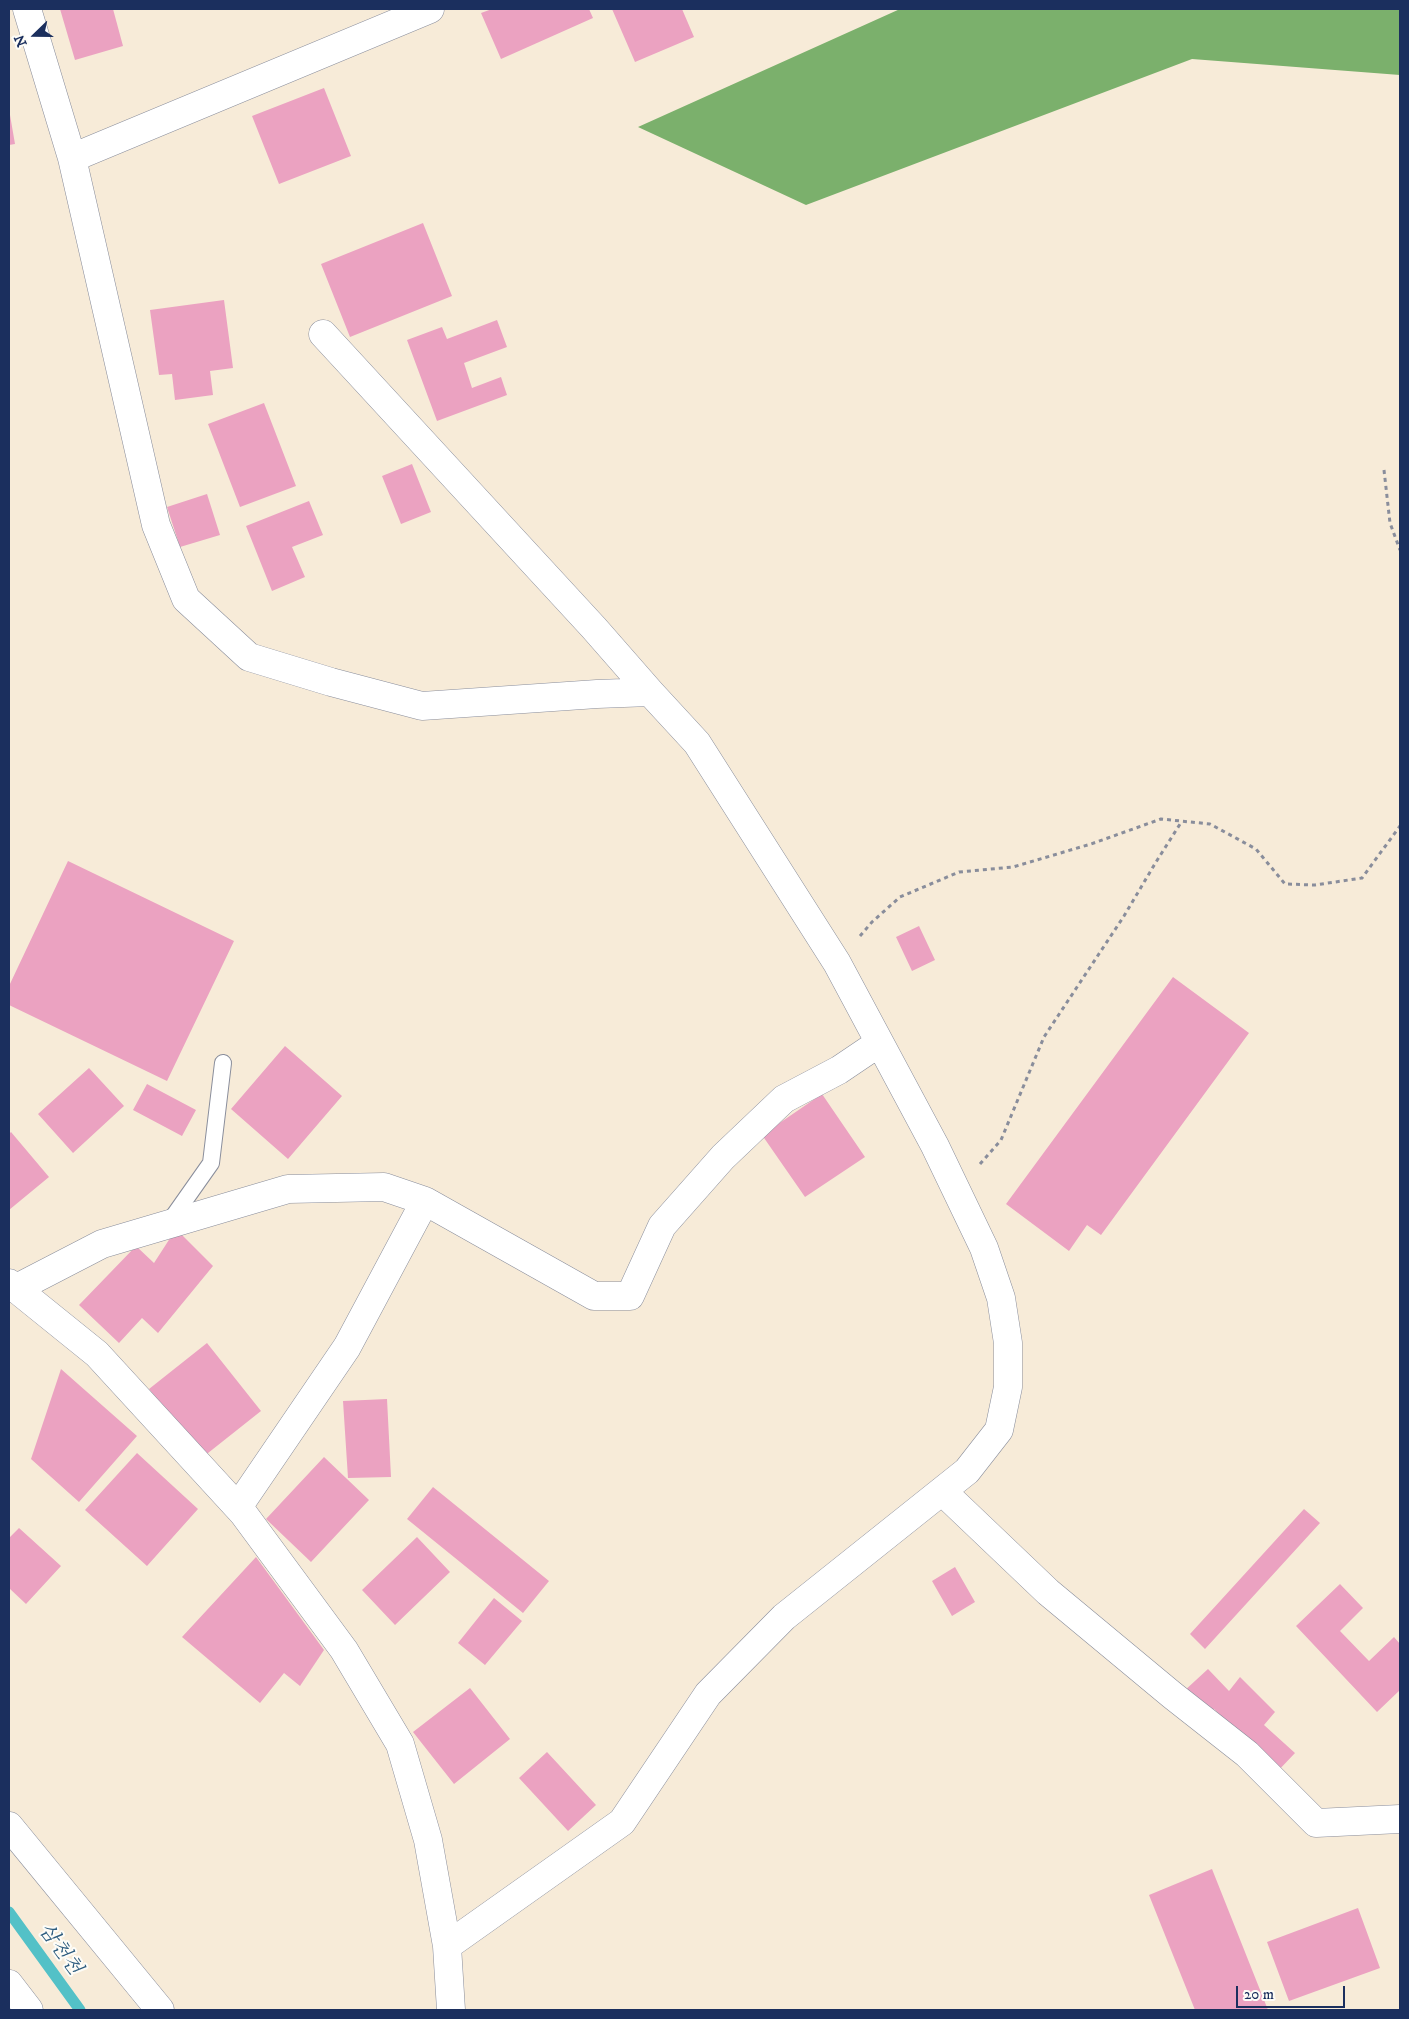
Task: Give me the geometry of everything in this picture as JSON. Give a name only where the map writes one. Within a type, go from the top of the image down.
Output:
[{"type":"street","points":[[27,9],[72,158],[156,525],[186,599],[249,657],[331,682],[422,706],[650,692]]},
{"type":"street","points":[[72,158],[430,9]]},
{"type":"street","points":[[323,334],[594,628],[697,743],[837,963],[935,1146],[984,1248],[1001,1298],[1008,1343],[1008,1387],[999,1430],[968,1471],[784,1617],[708,1694],[622,1822],[447,1946]]},
{"type":"street","points":[[451,2010],[447,1946],[428,1840],[400,1744],[344,1650],[238,1507],[97,1354],[12,1286],[102,1244],[288,1189],[384,1187],[425,1201],[594,1296],[630,1296],[662,1226],[723,1157],[784,1099],[839,1070],[880,1043]]},
{"type":"street","points":[[238,1507],[347,1347],[425,1201]]},
{"type":"street","points":[[942,1491],[1048,1592],[1172,1696],[1246,1754],[1316,1823],[1400,1818]]},
{"type":"street","points":[[9,1826],[160,2010]]},
{"type":"street","points":[[9,1984],[29,2010]]},
{"type":"lane","points":[[168,1224],[212,1163],[223,1063]]},
{"type":"path","points":[[1384,470],[1390,523],[1400,550]]},
{"type":"path","points":[[837,963],[872,922],[900,896],[960,872],[1013,867],[1091,844],[1161,819],[1210,824],[1256,850],[1285,884],[1315,885],[1362,878],[1400,826]]},
{"type":"path","points":[[956,1190],[1001,1140],[1044,1038],[1124,916],[1182,821]]},
{"type":"green space","points":[[900,9],[1400,9],[1400,75],[1192,59],[806,205],[638,127]]},
{"type":"building","points":[[60,9],[113,9],[123,46],[75,60]]},
{"type":"building","points":[[492,9],[589,9],[593,18],[501,59],[481,13]]},
{"type":"building","points":[[612,9],[682,9],[694,37],[635,62]]},
{"type":"building","points":[[324,88],[351,156],[279,184],[252,116]]},
{"type":"building","points":[[9,116],[15,144],[9,145]]},
{"type":"building","points":[[423,223],[452,296],[350,337],[321,264]]},
{"type":"building","points":[[224,300],[233,368],[210,371],[213,395],[175,400],[172,374],[159,375],[150,310]]},
{"type":"building","points":[[497,320],[507,347],[464,363],[472,388],[501,377],[507,395],[437,421],[407,340],[442,327],[447,339]]},
{"type":"building","points":[[264,403],[296,486],[240,507],[208,424]]},
{"type":"building","points":[[412,464],[431,512],[401,524],[382,476]]},
{"type":"building","points":[[207,494],[220,535],[180,547],[167,507]]},
{"type":"building","points":[[309,501],[323,535],[292,547],[305,577],[272,591],[246,526]]},
{"type":"building","points":[[68,861],[234,941],[167,1081],[9,1005],[9,986]]},
{"type":"building","points":[[919,926],[935,960],[912,971],[896,937]]},
{"type":"building","points":[[1173,977],[1249,1033],[1101,1235],[1087,1225],[1069,1251],[1006,1204]]},
{"type":"building","points":[[285,1046],[342,1096],[288,1159],[231,1109]]},
{"type":"building","points":[[89,1068],[124,1106],[73,1153],[38,1114]]},
{"type":"building","points":[[147,1084],[196,1110],[182,1136],[133,1110]]},
{"type":"building","points":[[822,1094],[865,1157],[805,1197],[762,1135]]},
{"type":"building","points":[[11,1132],[49,1177],[9,1210],[9,1134]]},
{"type":"building","points":[[176,1229],[213,1266],[158,1333],[142,1318],[119,1343],[79,1305],[136,1246],[154,1263]]},
{"type":"building","points":[[207,1343],[261,1411],[203,1457],[149,1389]]},
{"type":"building","points":[[61,1369],[137,1436],[79,1502],[31,1459]]},
{"type":"building","points":[[387,1399],[391,1477],[348,1478],[343,1401]]},
{"type":"building","points":[[137,1453],[198,1509],[147,1566],[85,1510]]},
{"type":"building","points":[[324,1457],[369,1500],[311,1562],[266,1519]]},
{"type":"building","points":[[433,1487],[549,1581],[523,1613],[407,1519]]},
{"type":"building","points":[[1304,1509],[1320,1523],[1205,1649],[1190,1634]]},
{"type":"building","points":[[19,1528],[61,1566],[26,1604],[9,1588],[9,1538]]},
{"type":"building","points":[[417,1537],[450,1572],[395,1625],[362,1590]]},
{"type":"building","points":[[256,1557],[324,1650],[300,1686],[284,1673],[260,1703],[182,1637]]},
{"type":"building","points":[[955,1567],[975,1602],[952,1616],[932,1581]]},
{"type":"building","points":[[1340,1584],[1363,1608],[1340,1631],[1369,1661],[1394,1637],[1400,1644],[1400,1690],[1377,1712],[1296,1626]]},
{"type":"building","points":[[494,1598],[522,1621],[485,1665],[458,1643]]},
{"type":"building","points":[[1208,1669],[1229,1691],[1240,1677],[1275,1712],[1264,1725],[1295,1753],[1276,1773],[1214,1709],[1207,1714],[1183,1692]]},
{"type":"building","points":[[470,1688],[510,1739],[454,1784],[413,1732]]},
{"type":"building","points":[[547,1752],[596,1805],[568,1831],[519,1778]]},
{"type":"building","points":[[1212,1869],[1268,2010],[1195,2010],[1149,1895]]},
{"type":"building","points":[[1358,1908],[1380,1968],[1289,2001],[1267,1942]]},
{"type":"waterway","name":"삼천천","points":[[9,1912],[80,2010]]}]
